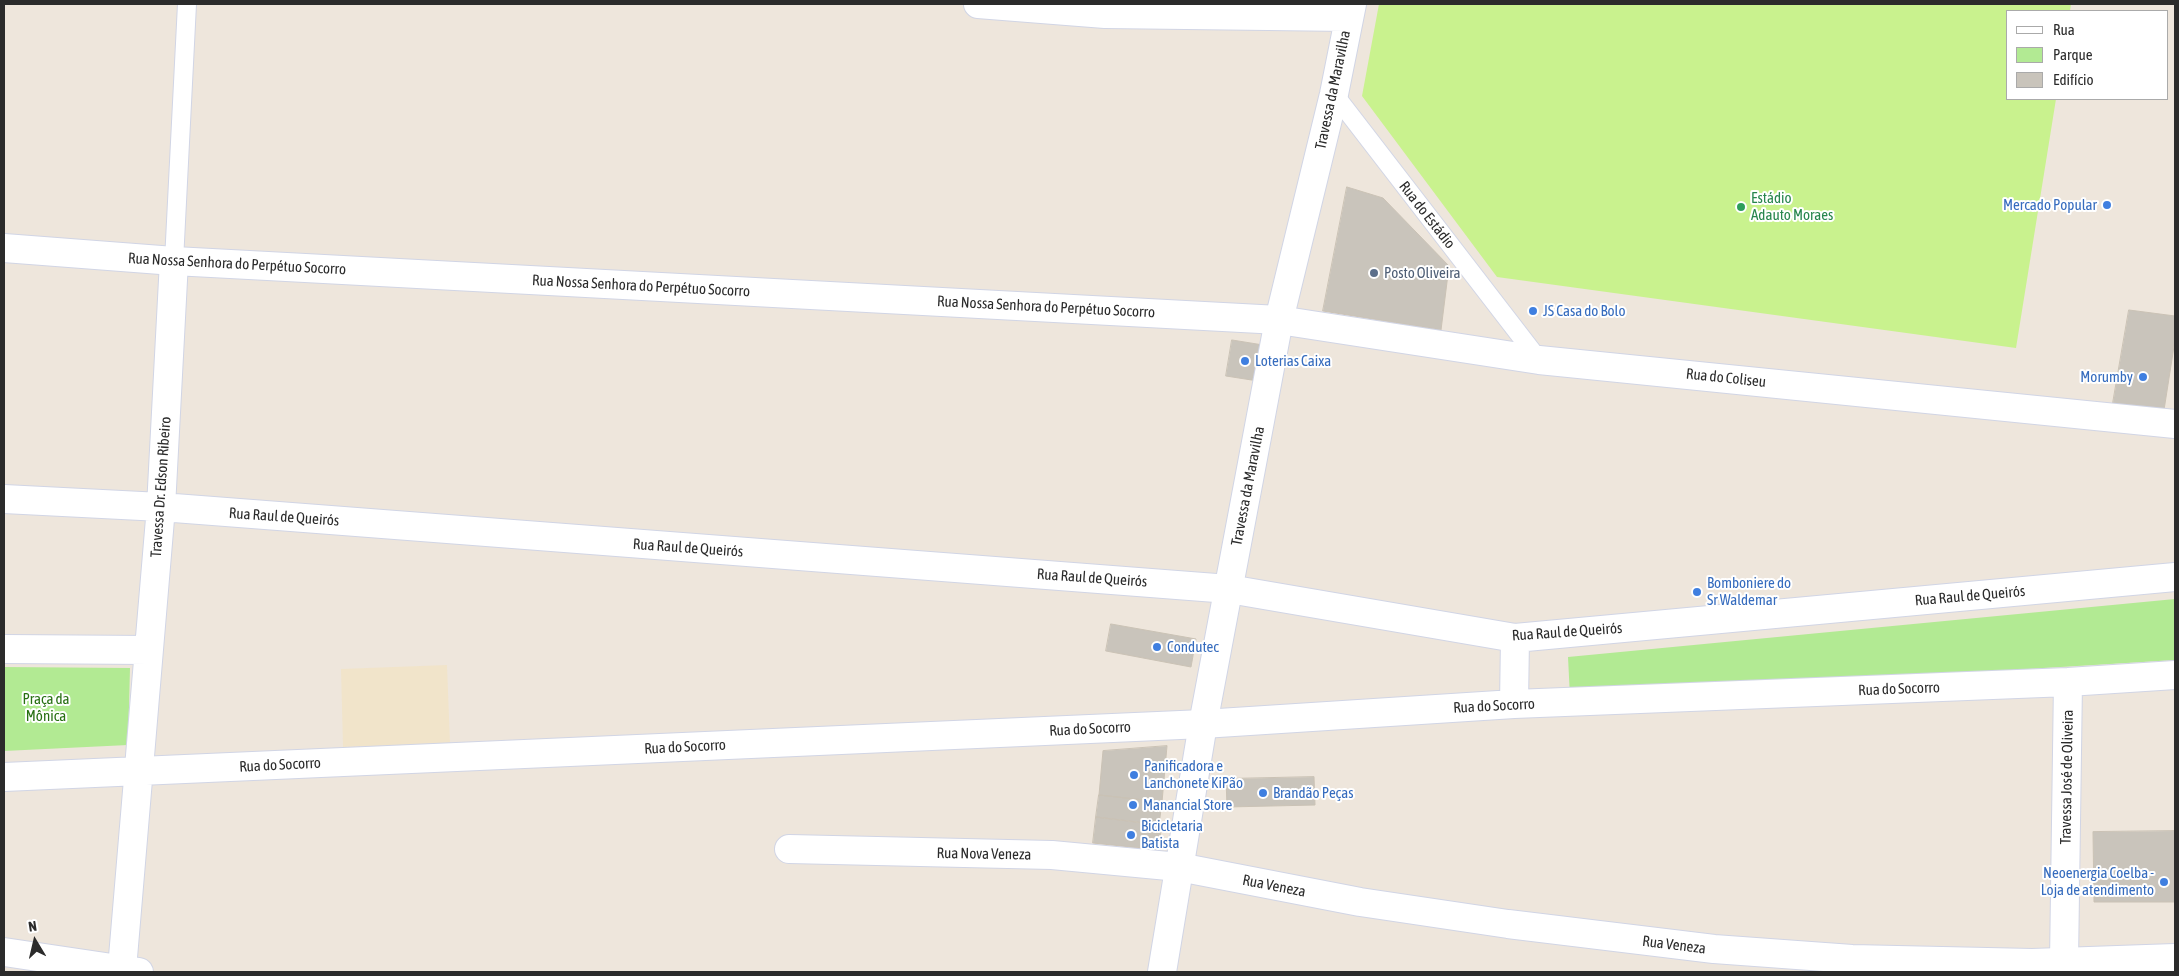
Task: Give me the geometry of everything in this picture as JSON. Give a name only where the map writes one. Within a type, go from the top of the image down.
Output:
[{"type":"street","points":[[978,4],[1105,14],[1350,10]]},
{"type":"street","name":"Travessa da Maravilha","points":[[1162,972],[1203,724],[1279,320],[1334,94],[1350,10]]},
{"type":"street","name":"Rua Nossa Senhora do Perpétuo Socorro","points":[[4,248],[174,261],[1279,320]]},
{"type":"street","name":"Travessa Dr. Edson Ribeiro","points":[[130,971],[139,772],[161,507],[174,261]]},
{"type":"street","name":"Rua do Coliseu","points":[[1279,320],[1539,360],[2175,424]]},
{"type":"street","name":"Rua Raul de Queirós","points":[[4,499],[161,507],[1229,589],[1515,638],[2175,577]]},
{"type":"street","points":[[1514,704],[1515,638]]},
{"type":"street","points":[[4,649],[149,650]]},
{"type":"street","name":"Rua do Socorro","points":[[4,778],[1203,724],[1514,704],[2068,682],[2175,675]]},
{"type":"street","name":"Travessa José de Oliveira","points":[[2064,962],[2068,682]]},
{"type":"street","name":"Rua Nova Veneza","points":[[789,849],[1052,855],[1179,867]]},
{"type":"street","name":"Rua Veneza","points":[[1179,867],[1360,902],[1508,924],[1714,950],[2032,968],[2064,962],[2175,958]]},
{"type":"street","points":[[4,952],[130,971]]},
{"type":"lane","name":"Travessa Dr. Edson Ribeiro","points":[[174,261],[187,4]]},
{"type":"lane","name":"Rua do Estádio","points":[[1334,94],[1539,360]]},
{"type":"shaded area","points":[[447,665],[450,744],[343,747],[341,669]]},
{"type":"green space","name":"Estádio Adauto Moraes","points":[[1379,4],[2071,4],[2070,10],[2006,10],[2006,100],[2056,100],[2016,348],[1497,277],[1362,96]]},
{"type":"green space","points":[[2175,599],[2175,660],[1570,697],[1568,657]]},
{"type":"green space","name":"Praça da Mônica","points":[[4,667],[130,668],[128,745],[4,751]]},
{"type":"building","points":[[1347,187],[1383,198],[1449,266],[1441,330],[1323,311]]},
{"type":"building","name":"Morumby","points":[[2129,310],[2175,316],[2175,340],[2164,410],[2113,403]]},
{"type":"building","name":"Loterias Caixa","points":[[1232,340],[1263,345],[1258,381],[1226,376]]},
{"type":"building","points":[[1111,624],[1196,639],[1191,667],[1106,651]]},
{"type":"building","points":[[1167,746],[1162,802],[1099,795],[1103,751]]},
{"type":"building","points":[[1314,777],[1315,805],[1227,807],[1226,779]]},
{"type":"building","points":[[1099,795],[1162,802],[1159,825],[1096,817]]},
{"type":"building","points":[[1096,817],[1162,825],[1158,850],[1093,843]]},
{"type":"building","points":[[2175,831],[2175,902],[2094,902],[2093,832]]},
{"type":"place","name":"Mercado Popular","points":[[2107,205]]},
{"type":"place","name":"Estádio Adauto Moraes","points":[[1741,207]]},
{"type":"place","name":"Posto Oliveira","points":[[1374,273]]},
{"type":"place","name":"JS Casa do Bolo","points":[[1533,311]]},
{"type":"place","name":"Loterias Caixa","points":[[1245,361]]},
{"type":"place","name":"Morumby","points":[[2143,377]]},
{"type":"place","name":"Bomboniere do Sr Waldemar","points":[[1697,592]]},
{"type":"place","name":"Condutec","points":[[1157,647]]},
{"type":"place","name":"Panificadora e Lanchonete KiPão","points":[[1134,775]]},
{"type":"place","name":"Brandão Peças","points":[[1263,793]]},
{"type":"place","name":"Manancial Store","points":[[1133,805]]},
{"type":"place","name":"Bicicletaria Batista","points":[[1131,835]]},
{"type":"place","name":"Neoenergia Coelba - Loja de atendimento","points":[[2164,882]]}]
